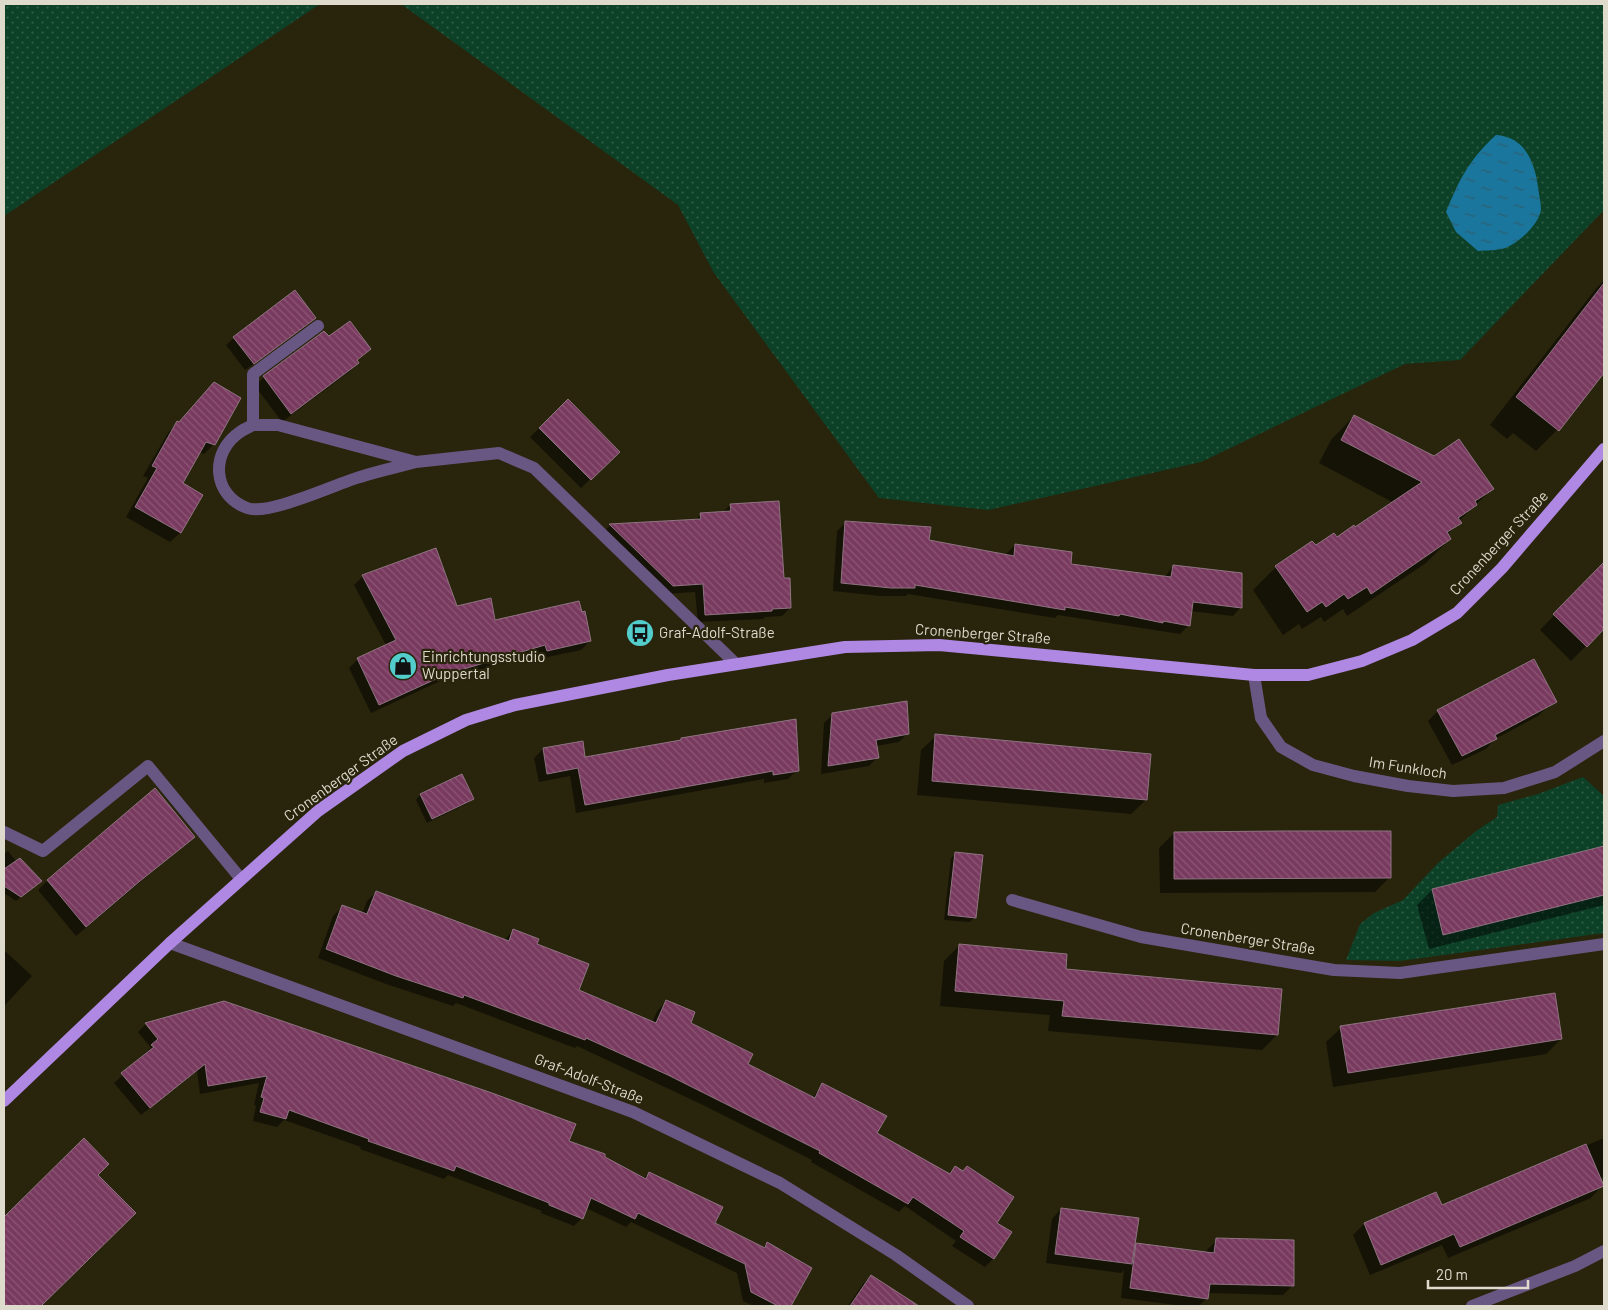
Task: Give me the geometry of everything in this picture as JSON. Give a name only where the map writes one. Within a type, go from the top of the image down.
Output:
[{"type":"main road","name":"Cronenberger Straße","points":[[4,1101],[170,943],[241,878],[318,812],[403,751],[466,720],[515,705],[668,675],[846,647],[939,645],[1254,675],[1308,675],[1362,661],[1412,640],[1457,613],[1502,568],[1604,449]]},
{"type":"street","points":[[254,425],[253,374],[318,326]]},
{"type":"street","points":[[416,462],[278,425],[254,425],[239,432],[226,446],[219,464],[219,482],[232,501],[249,509],[269,509],[361,476],[416,462],[499,453],[534,468],[736,664]]},
{"type":"street","name":"Im Funkloch","points":[[1254,675],[1262,718],[1281,747],[1313,765],[1354,776],[1408,786],[1453,791],[1504,788],[1555,772],[1604,742]]},
{"type":"street","points":[[4,832],[43,852],[148,766],[241,878]]},
{"type":"street","name":"Cronenberger Straße","points":[[1012,900],[1141,938],[1334,970],[1400,973],[1604,944]]},
{"type":"street","name":"Graf-Adolf-Straße","points":[[170,943],[634,1112],[780,1183],[896,1255],[968,1306]]},
{"type":"street","points":[[1472,1306],[1575,1266],[1604,1251]]},
{"type":"green space","points":[[4,4],[320,4],[4,216]]},
{"type":"green space","points":[[401,4],[1604,4],[1604,210],[1460,360],[1405,364],[1201,462],[988,510],[879,498],[714,273],[678,205]]},
{"type":"green space","points":[[1583,777],[1604,796],[1604,846],[1432,889],[1443,935],[1604,895],[1604,933],[1400,961],[1346,960],[1360,924],[1374,913],[1403,900],[1438,863],[1476,831],[1497,817],[1498,805],[1538,794]]},
{"type":"water","points":[[1496,135],[1516,141],[1528,155],[1536,174],[1541,210],[1527,233],[1510,246],[1502,249],[1478,251],[1456,232],[1446,212],[1466,170]]},
{"type":"building","points":[[1604,283],[1604,373],[1559,431],[1516,397]]},
{"type":"building","points":[[295,290],[316,318],[254,364],[233,337]]},
{"type":"building","points":[[350,321],[371,349],[357,360],[359,363],[291,414],[263,376],[324,331],[329,336]]},
{"type":"building","points":[[214,382],[241,398],[215,445],[206,442],[183,483],[203,495],[181,533],[135,507],[157,468],[152,466],[177,421],[179,422]]},
{"type":"building","points":[[568,399],[620,452],[591,480],[539,428]]},
{"type":"building","points":[[1354,415],[1434,456],[1459,439],[1494,489],[1475,501],[1477,505],[1458,518],[1462,523],[1447,532],[1451,539],[1371,594],[1367,587],[1348,599],[1344,594],[1326,607],[1322,602],[1307,612],[1275,566],[1312,541],[1316,545],[1334,533],[1337,537],[1354,525],[1355,527],[1422,482],[1341,440]]},
{"type":"building","points":[[779,501],[784,578],[790,578],[791,608],[772,609],[772,611],[705,615],[703,584],[673,586],[609,524],[701,519],[700,513],[731,511],[730,504]]},
{"type":"building","points":[[845,521],[931,527],[929,540],[1014,556],[1015,544],[1072,552],[1071,564],[1171,577],[1173,565],[1242,573],[1242,608],[1193,602],[1190,626],[1163,621],[1163,623],[1120,614],[1119,616],[1065,607],[1065,610],[915,585],[915,588],[891,588],[841,583]]},
{"type":"building","points":[[436,548],[457,606],[491,598],[495,620],[579,601],[582,612],[585,611],[591,641],[547,651],[545,645],[447,674],[379,705],[357,658],[396,640],[362,575]]},
{"type":"building","points":[[1604,562],[1604,629],[1587,647],[1553,614]]},
{"type":"building","points":[[1534,659],[1557,702],[1495,735],[1497,739],[1462,756],[1437,710]]},
{"type":"building","points":[[907,701],[909,734],[876,740],[879,758],[828,766],[832,713]]},
{"type":"building","points":[[796,719],[799,771],[773,775],[773,771],[585,805],[578,768],[547,774],[543,748],[583,741],[585,757],[681,740],[681,738]]},
{"type":"building","points":[[935,734],[1151,754],[1147,800],[932,781]]},
{"type":"building","points":[[462,774],[474,799],[432,819],[420,794]]},
{"type":"building","points":[[155,788],[195,837],[86,927],[47,880]]},
{"type":"building","points":[[1391,831],[1391,878],[1174,879],[1174,832]]},
{"type":"building","points":[[1604,846],[1604,895],[1443,935],[1432,889]]},
{"type":"building","points":[[955,852],[983,855],[976,918],[948,915]]},
{"type":"building","points":[[20,858],[42,881],[21,897],[4,886],[4,869]]},
{"type":"building","points":[[376,891],[509,941],[513,929],[539,939],[537,944],[589,964],[579,990],[656,1023],[666,1000],[695,1012],[691,1023],[753,1054],[748,1064],[815,1098],[822,1083],[887,1116],[877,1133],[950,1174],[955,1166],[963,1171],[967,1166],[1014,1197],[997,1223],[1012,1232],[994,1259],[960,1237],[964,1231],[913,1197],[908,1204],[819,1153],[820,1151],[668,1075],[586,1038],[585,1040],[464,995],[463,998],[396,976],[326,949],[342,905],[367,914]]},
{"type":"building","points":[[959,944],[1067,954],[1066,969],[1282,989],[1278,1035],[1062,1016],[1064,1001],[955,991]]},
{"type":"building","points":[[1555,993],[1562,1039],[1348,1073],[1340,1026]]},
{"type":"building","points":[[224,1001],[492,1093],[576,1124],[569,1141],[605,1154],[605,1157],[646,1179],[649,1172],[723,1207],[715,1223],[765,1248],[767,1242],[812,1268],[791,1306],[778,1306],[751,1292],[745,1264],[638,1213],[635,1219],[591,1198],[583,1219],[549,1205],[549,1203],[456,1166],[454,1171],[368,1141],[369,1139],[289,1110],[286,1119],[260,1112],[264,1098],[261,1097],[267,1076],[208,1086],[205,1064],[150,1108],[121,1073],[154,1047],[151,1045],[158,1039],[145,1023]]},
{"type":"building","points":[[84,1138],[109,1164],[98,1175],[136,1213],[41,1306],[4,1306],[4,1217]]},
{"type":"building","points":[[1586,1144],[1604,1186],[1460,1247],[1454,1234],[1381,1265],[1364,1223],[1436,1192],[1442,1205]]},
{"type":"building","points":[[1061,1208],[1139,1218],[1132,1264],[1055,1254]]},
{"type":"building","points":[[1216,1238],[1294,1240],[1294,1286],[1210,1284],[1208,1299],[1130,1288],[1136,1243],[1214,1253]]},
{"type":"building","points":[[871,1275],[919,1306],[850,1306]]},
{"type":"place","name":"Graf-Adolf-Straße","points":[[640,633]]},
{"type":"place","name":"Einrichtungsstudio Wuppertal","points":[[403,666]]}]
